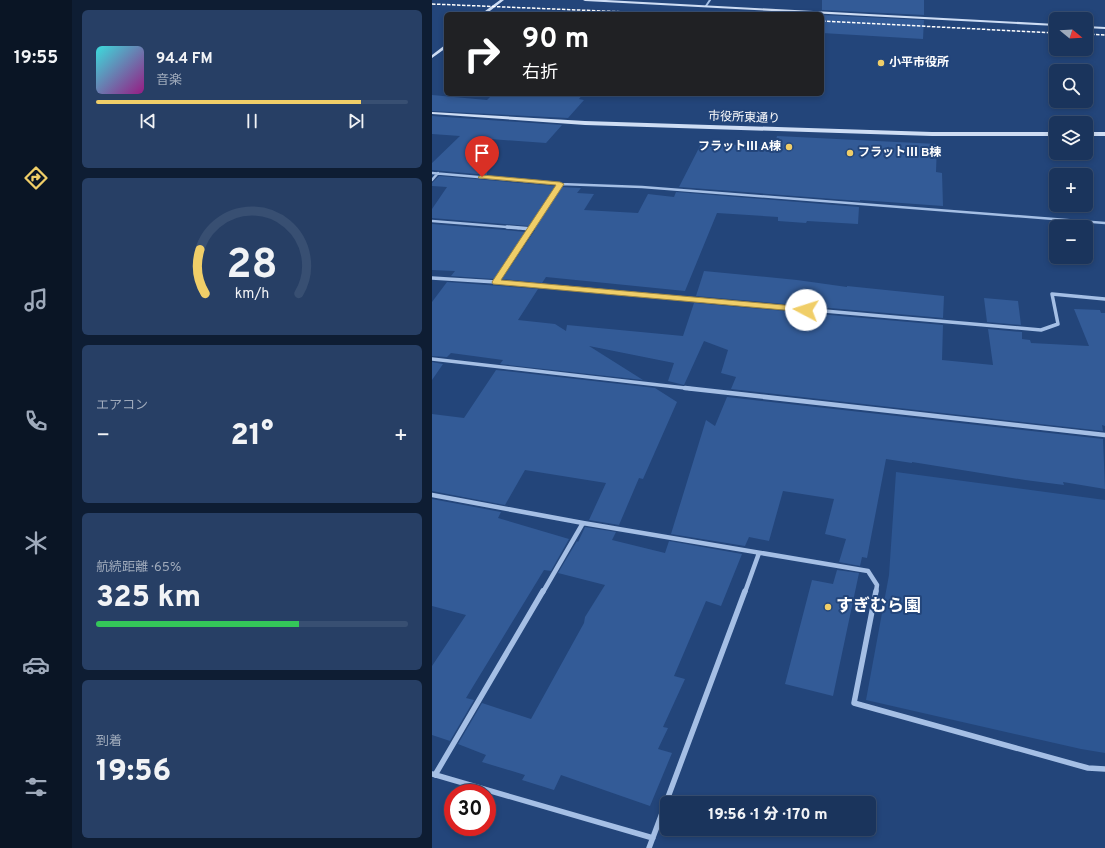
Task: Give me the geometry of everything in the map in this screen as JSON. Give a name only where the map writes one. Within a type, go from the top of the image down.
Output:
[{"type":"street","points":[[486,12],[502,0]]},
{"type":"street","points":[[585,0],[817,12]]},
{"type":"street","points":[[706,6],[710,0]]},
{"type":"street","points":[[824,12],[1049,25]]},
{"type":"street","points":[[1093,27],[1105,28]]},
{"type":"street","points":[[432,57],[444,48]]},
{"type":"street","name":"市役所東通り","points":[[432,113],[585,123],[932,134],[1049,134]]},
{"type":"street","points":[[1093,134],[1105,134]]},
{"type":"street","points":[[432,173],[560,184],[642,187],[1105,223]]},
{"type":"street","points":[[432,180],[438,173]]},
{"type":"street","points":[[496,282],[560,184]]},
{"type":"street","points":[[432,221],[532,229]]},
{"type":"street","points":[[432,278],[496,282],[1040,330],[1058,324],[1052,294],[1105,299]]},
{"type":"street","points":[[432,359],[1105,436]]},
{"type":"street","points":[[432,495],[583,523],[868,571],[877,585],[854,703],[1088,768],[1105,769]]},
{"type":"street","points":[[583,523],[433,774],[653,838]]},
{"type":"street","points":[[649,848],[760,553]]},
{"type":"shaded area","points":[[896,472],[1105,500],[1105,753],[1081,749],[866,700],[889,575]]},
{"type":"building","points":[[822,0],[924,0],[924,15],[822,10]]},
{"type":"building","points":[[824,15],[924,20],[923,39],[824,33]]},
{"type":"building","points":[[432,95],[487,100],[491,96],[581,96],[579,99],[584,100],[568,118],[432,111]]},
{"type":"building","points":[[432,116],[562,125],[546,143],[490,139],[487,175],[432,170],[432,163],[460,136],[432,134]]},
{"type":"building","points":[[777,136],[937,144],[936,172],[942,173],[943,206],[679,187],[702,142],[774,148]]},
{"type":"building","points":[[439,176],[555,186],[529,226],[432,218],[432,209],[447,187],[432,186],[432,183]]},
{"type":"building","points":[[561,187],[581,188],[577,193],[594,194],[584,210],[638,213],[648,194],[674,197],[676,192],[859,207],[858,224],[778,221],[778,217],[717,213],[685,291],[546,277],[542,283],[502,279],[535,230],[535,227]]},
{"type":"building","points":[[432,224],[525,232],[494,279],[451,276],[455,271],[432,270]]},
{"type":"building","points":[[704,271],[944,296],[943,318],[696,296]]},
{"type":"building","points":[[447,282],[538,289],[518,320],[555,324],[566,331],[567,325],[683,336],[694,303],[943,325],[942,360],[993,365],[988,329],[1022,332],[1022,339],[1030,340],[1031,343],[1089,346],[1074,309],[1100,310],[1101,313],[1105,313],[1105,426],[1102,425],[1103,431],[731,389],[736,377],[721,373],[728,350],[704,341],[684,385],[668,381],[674,363],[589,346],[643,380],[500,364],[503,360],[451,353],[447,357],[432,356],[432,302]]},
{"type":"building","points":[[984,298],[1018,301],[1021,325],[987,322]]},
{"type":"building","points":[[432,362],[443,364],[432,380]]},
{"type":"building","points":[[496,370],[655,388],[677,402],[643,479],[639,478],[619,525],[589,520],[606,483],[525,470],[505,505],[432,491],[432,414],[464,418]]},
{"type":"building","points":[[727,397],[1103,439],[1105,489],[1063,482],[1064,485],[1025,480],[886,459],[867,558],[862,557],[860,566],[839,562],[846,539],[825,534],[834,499],[783,491],[769,541],[749,537],[745,546],[671,534],[706,420],[715,426]]},
{"type":"building","points":[[432,499],[501,512],[498,518],[569,539],[551,571],[544,570],[466,698],[474,700],[450,741],[432,735],[432,666],[466,615],[432,606]]},
{"type":"building","points":[[585,527],[616,532],[612,540],[665,553],[669,541],[742,554],[721,606],[706,601],[674,676],[685,679],[663,727],[668,728],[658,749],[672,753],[650,806],[561,775],[554,790],[522,780],[525,775],[482,762],[486,755],[458,744],[482,703],[531,719],[584,623],[585,617],[605,585],[558,573],[577,541],[578,542]]},
{"type":"building","points":[[837,570],[859,573],[833,696],[785,684],[812,580],[833,584]]},
{"type":"railway","points":[[432,4],[626,12]]},
{"type":"railway","points":[[824,21],[1049,33]]},
{"type":"railway","points":[[1093,34],[1105,35]]},
{"type":"place","name":"小平市役所","points":[[881,63]]},
{"type":"place","name":"フラットⅢ A棟","points":[[789,147]]},
{"type":"place","name":"フラットⅢ B棟","points":[[850,153]]},
{"type":"place","name":"すぎむら園","points":[[828,607]]},
{"type":"route","points":[[482,177],[560,184],[496,282],[806,310]]}]
